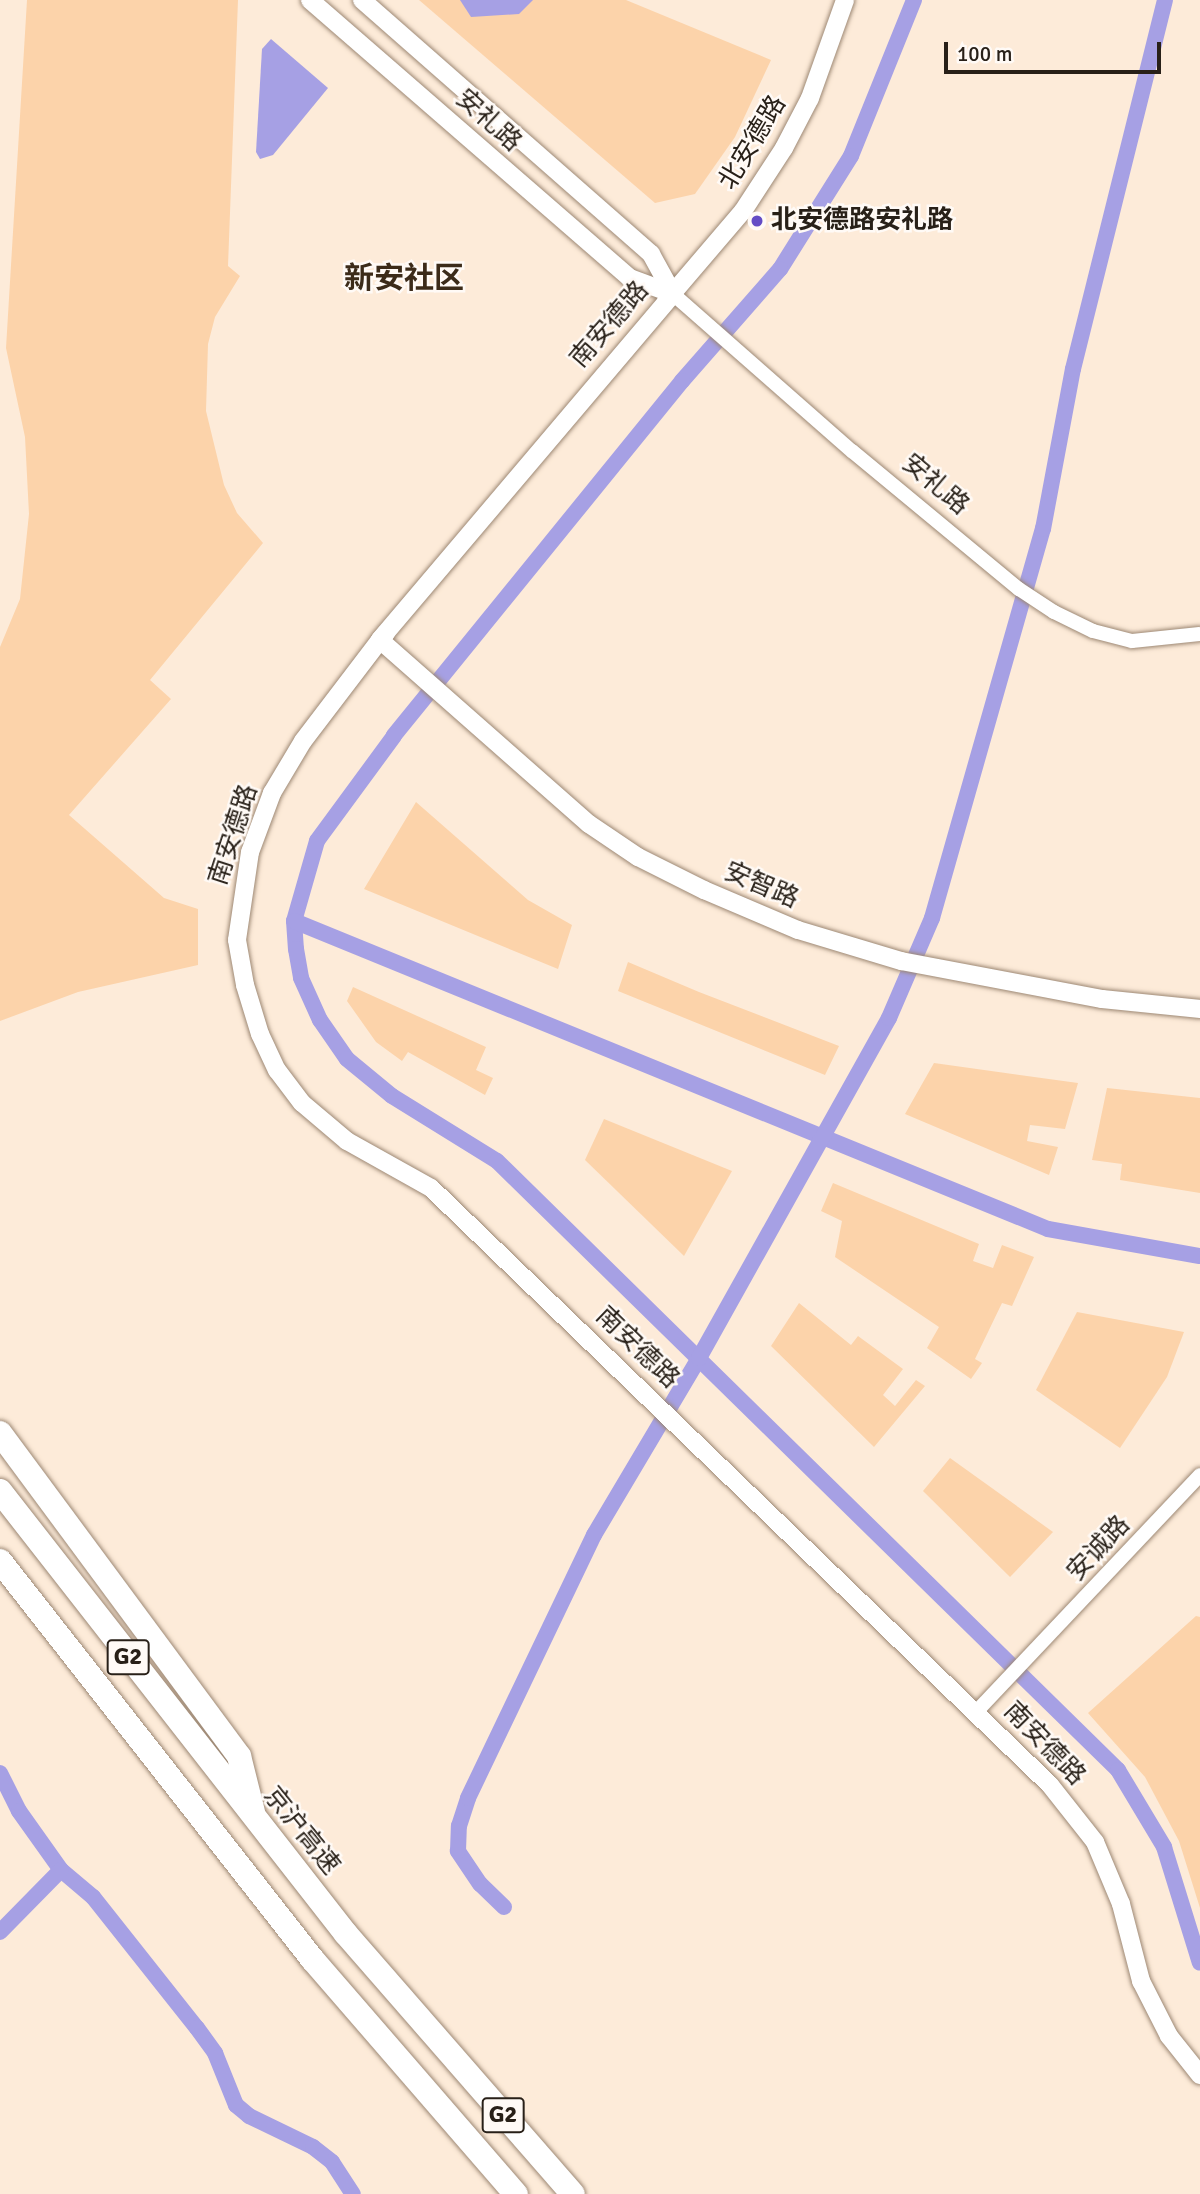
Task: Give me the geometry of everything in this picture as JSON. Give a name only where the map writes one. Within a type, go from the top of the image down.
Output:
[{"type":"highway","points":[[0,1433],[239,1756],[256,1823]]},
{"type":"highway","name":"京沪高速","points":[[0,1491],[256,1823],[346,1934],[573,2194]]},
{"type":"highway","name":"G2","points":[[0,1561],[313,1960],[516,2194]]},
{"type":"street","name":"安礼路","points":[[310,0],[630,278],[673,294],[736,346],[852,451],[1019,589],[1093,631],[1132,640],[1200,634]]},
{"type":"street","name":"安礼路","points":[[362,0],[651,254],[673,294]]},
{"type":"street","name":"北安德路","points":[[673,294],[743,211],[784,148],[810,98],[845,0]]},
{"type":"street","name":"南安德路","points":[[673,294],[380,640],[303,741],[272,793],[250,852],[237,940],[260,1034],[277,1070],[302,1103],[347,1141],[431,1188],[1050,1785],[1095,1842],[1121,1904],[1141,1981],[1169,2036],[1200,2075]]},
{"type":"street","name":"安智路","points":[[380,640],[568,808],[638,857],[786,926],[934,969],[1102,999],[1200,1009]]},
{"type":"street","name":"安诚路","points":[[976,1712],[1002,1688],[1200,1475]]},
{"type":"shaded area","points":[[27,0],[238,0],[228,266],[240,276],[215,317],[208,344],[206,411],[224,485],[237,513],[263,543],[150,680],[171,699],[69,815],[164,898],[198,909],[198,965],[78,992],[0,1021],[0,647],[20,599],[29,514],[25,437],[6,348]]},
{"type":"shaded area","points":[[419,0],[626,0],[771,60],[735,137],[695,194],[655,203]]},
{"type":"shaded area","points":[[460,0],[533,0],[519,14],[471,17]]},
{"type":"shaded area","points":[[271,39],[328,88],[273,155],[260,159],[256,152],[262,49]]},
{"type":"shaded area","points":[[416,802],[528,900],[572,925],[558,969],[364,889]]},
{"type":"shaded area","points":[[628,962],[839,1046],[825,1075],[618,991]]},
{"type":"shaded area","points":[[353,987],[486,1047],[476,1070],[493,1078],[485,1095],[408,1052],[402,1061],[376,1042],[347,1001]]},
{"type":"shaded area","points":[[934,1063],[1078,1083],[1065,1129],[1030,1125],[1027,1141],[1058,1147],[1049,1175],[905,1114]]},
{"type":"shaded area","points":[[1107,1088],[1200,1098],[1200,1193],[1120,1180],[1122,1164],[1092,1160]]},
{"type":"shaded area","points":[[604,1119],[732,1171],[684,1256],[585,1160]]},
{"type":"shaded area","points":[[833,1183],[979,1244],[973,1261],[993,1268],[1002,1245],[1034,1257],[1012,1306],[1002,1303],[975,1359],[982,1363],[971,1379],[927,1348],[939,1327],[835,1257],[842,1221],[821,1211]]},
{"type":"shaded area","points":[[799,1303],[851,1345],[858,1336],[903,1369],[883,1395],[895,1406],[916,1380],[925,1386],[874,1447],[771,1346]]},
{"type":"shaded area","points":[[1077,1312],[1184,1332],[1167,1377],[1120,1448],[1036,1390]]},
{"type":"shaded area","points":[[950,1458],[1053,1532],[1010,1577],[923,1491]]},
{"type":"shaded area","points":[[1196,1616],[1200,1617],[1200,1908],[1179,1841],[1145,1777],[1088,1713]]},
{"type":"waterway","points":[[914,0],[851,156],[780,269],[682,381],[394,736],[317,841],[294,921],[296,949],[301,978],[320,1020],[347,1059],[392,1096],[497,1161],[1118,1770],[1164,1847],[1200,1963]]},
{"type":"waterway","points":[[504,1907],[480,1884],[458,1851],[459,1826],[468,1798],[594,1535],[699,1358],[889,1018],[932,918],[1043,529],[1073,369],[1165,0]]},
{"type":"waterway","points":[[294,921],[1048,1229],[1200,1256]]},
{"type":"waterway","points":[[0,1773],[19,1811],[61,1870],[93,1897],[215,2053],[236,2105],[249,2116],[313,2147],[332,2162],[353,2194]]},
{"type":"waterway","points":[[0,1932],[61,1870]]},
{"type":"place","name":"北安德路安礼路","points":[[757,221]]},
{"type":"district","name":"新安社区","points":[[404,279]]}]
